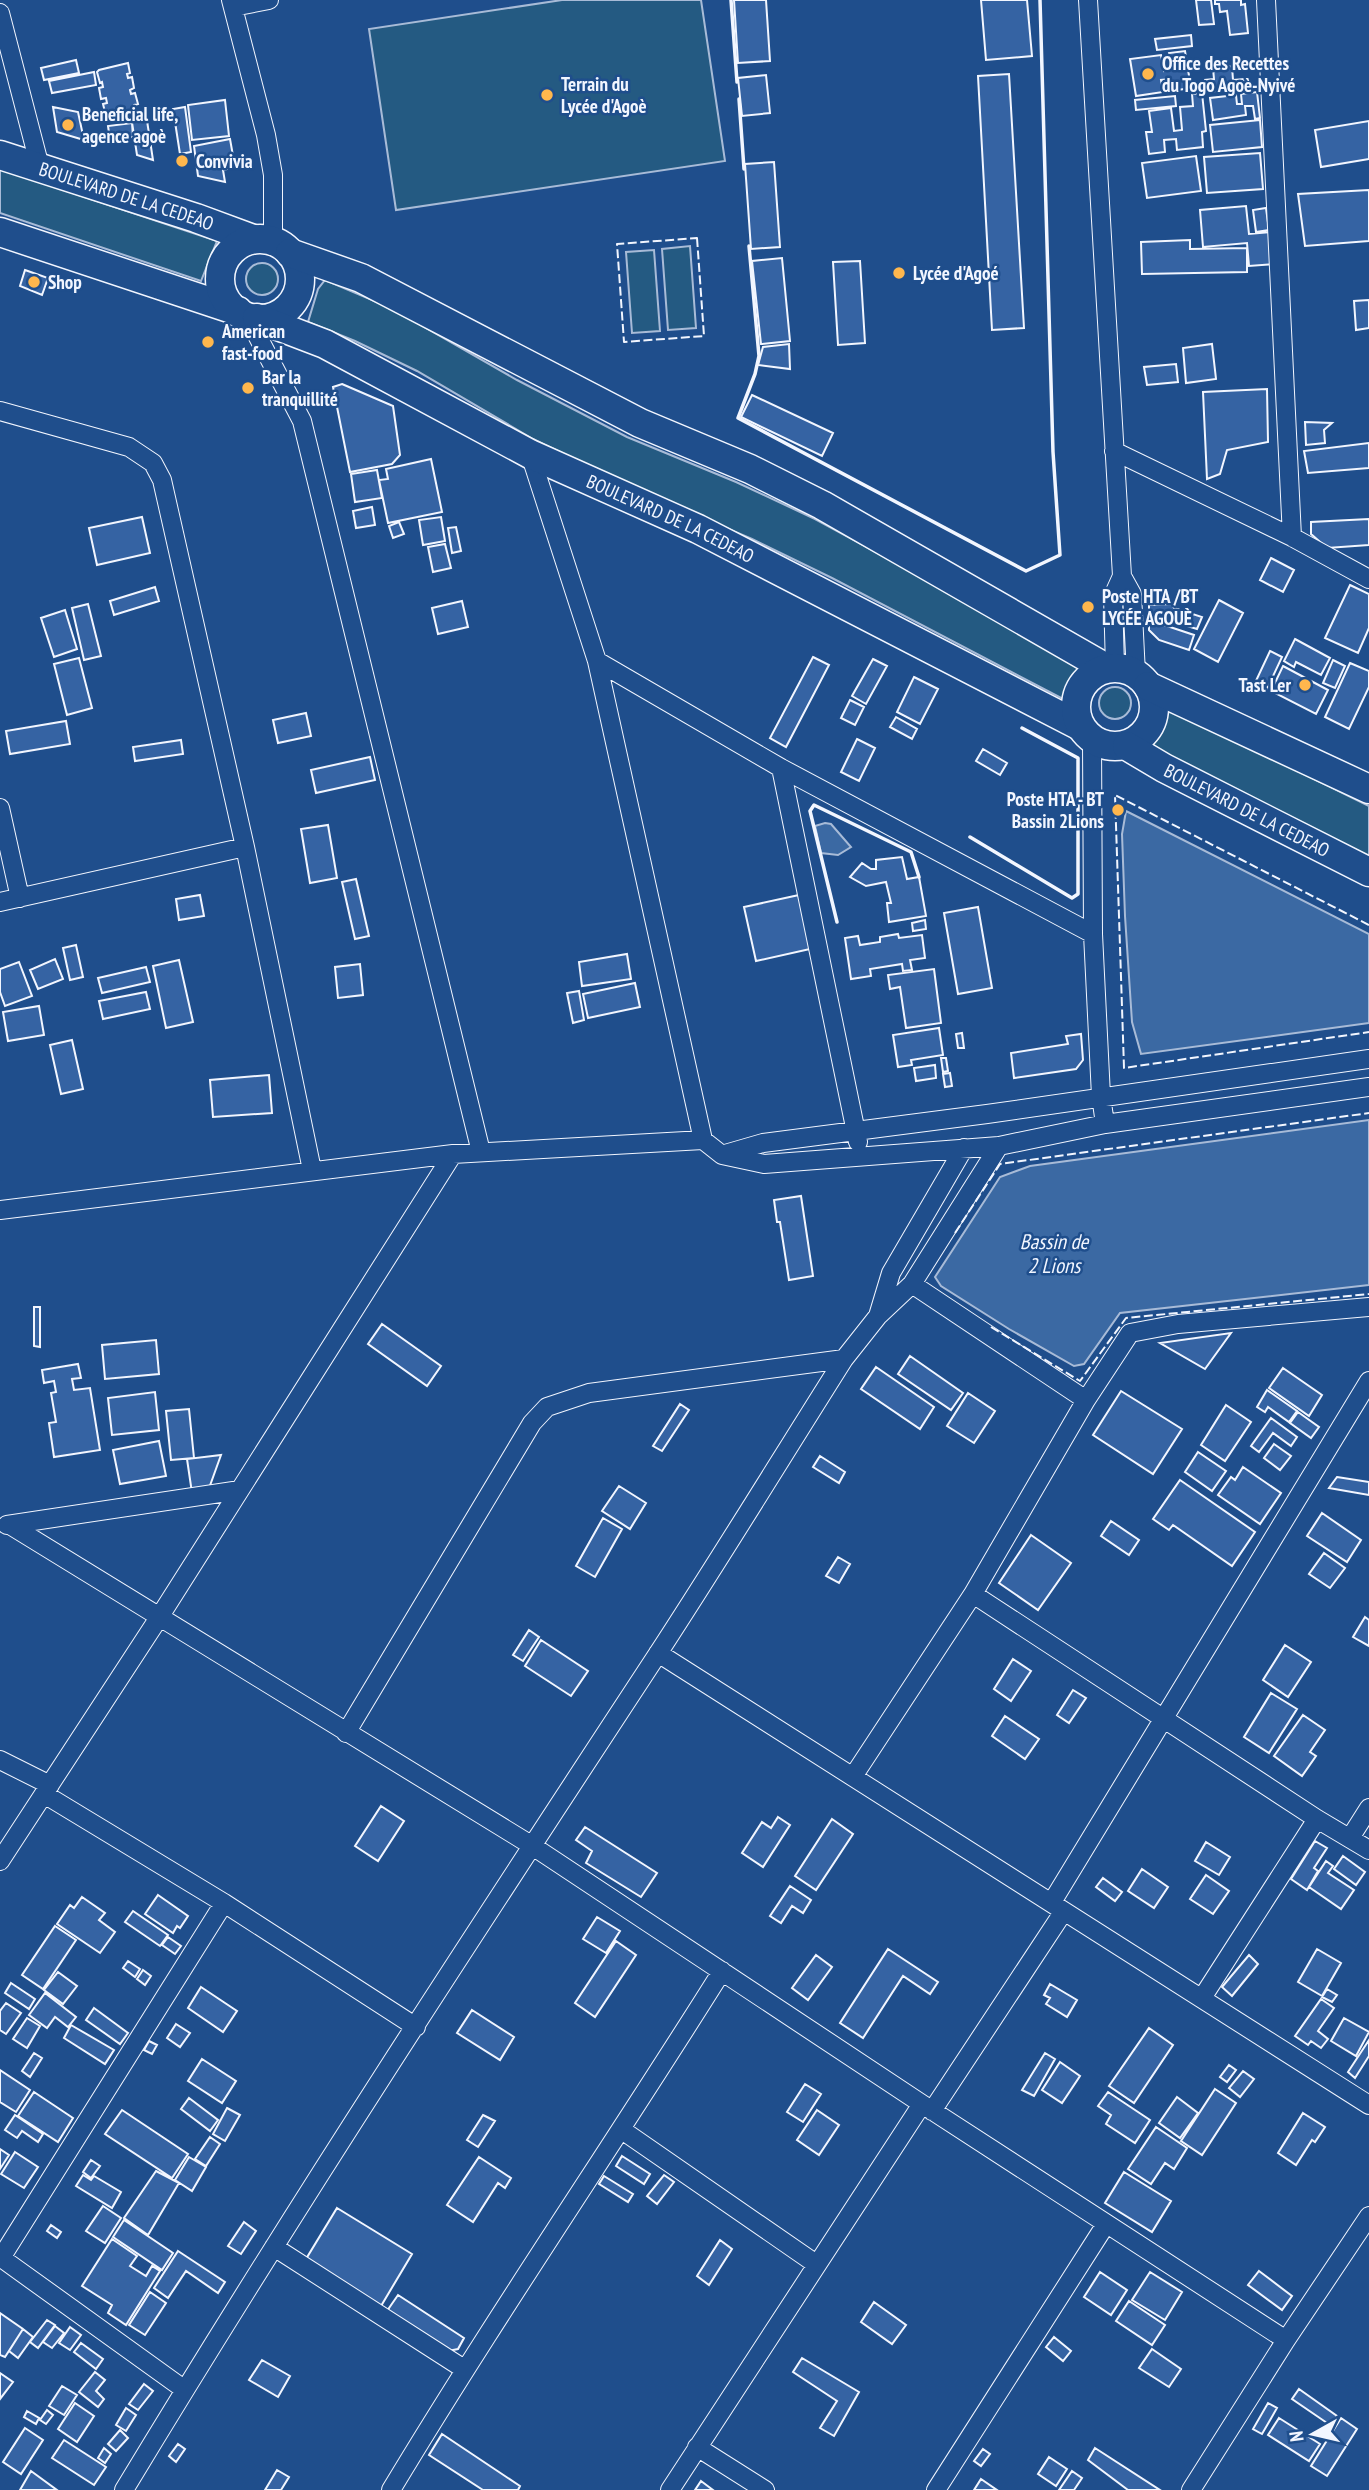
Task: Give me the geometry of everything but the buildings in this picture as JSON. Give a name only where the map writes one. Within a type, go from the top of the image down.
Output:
[{"type":"main road","name":"BOULEVARD DE LA CEDEAO","points":[[0,155],[272,244],[360,278],[640,422],[750,469],[822,505],[1126,674],[1369,789]]},
{"type":"main road","name":"BOULEVARD DE LA CEDEAO","points":[[0,232],[325,344],[530,454],[698,528],[1086,733]]},
{"type":"main road","points":[[272,244],[299,271],[298,292],[286,309],[268,318],[247,315],[225,296],[221,275],[223,265],[234,248],[272,244]]},
{"type":"main road","points":[[1126,674],[1154,703],[1152,721],[1143,736],[1127,746],[1109,747],[1086,733],[1075,709],[1078,691],[1090,676],[1126,674]]},
{"type":"main road","name":"BOULEVARD DE LA CEDEAO","points":[[1127,746],[1164,768],[1369,872]]},
{"type":"street","points":[[269,0],[232,4],[273,175],[272,244]]},
{"type":"street","points":[[1088,0],[1122,576],[1132,594],[1126,674]]},
{"type":"street","points":[[1266,0],[1292,537]]},
{"type":"street","points":[[0,13],[40,167]]},
{"type":"street","points":[[247,315],[302,421],[481,1152]]},
{"type":"street","points":[[0,411],[130,447],[153,463],[157,471],[168,502],[245,847],[312,1170]]},
{"type":"street","points":[[1114,451],[1292,537],[1369,579]]},
{"type":"street","points":[[530,454],[597,661],[703,1140],[722,1155],[764,1164],[999,1146],[1105,1124],[1369,1087]]},
{"type":"street","points":[[597,661],[780,768],[1093,934]]},
{"type":"street","points":[[1086,733],[1093,934],[1101,1097],[1105,1124]]},
{"type":"street","points":[[780,768],[860,1156]]},
{"type":"street","points":[[0,808],[20,898]]},
{"type":"street","points":[[0,902],[245,847]]},
{"type":"street","points":[[722,1155],[763,1143],[1369,1059]]},
{"type":"street","points":[[0,1210],[453,1154],[703,1140]]},
{"type":"street","points":[[124,2490],[274,2247],[845,1359],[877,1316],[912,1284],[999,1146]]},
{"type":"street","points":[[877,1316],[891,1273],[964,1148]]},
{"type":"street","points":[[0,1861],[160,1616],[453,1154]]},
{"type":"street","points":[[912,1284],[1086,1400]]},
{"type":"street","points":[[854,1776],[972,1594],[1086,1400],[1130,1332],[1178,1324],[1369,1307]]},
{"type":"street","points":[[346,1733],[532,1423],[547,1407],[589,1392],[845,1359]]},
{"type":"street","points":[[670,2490],[816,2264],[927,2107],[1058,1907],[1163,1718],[1369,1381]]},
{"type":"street","points":[[5,1525],[240,1490]]},
{"type":"street","points":[[5,1525],[160,1616],[531,1845],[1286,2340]]},
{"type":"street","points":[[972,1594],[1317,1819],[1369,1850]]},
{"type":"street","points":[[658,1653],[1369,2105]]},
{"type":"street","points":[[0,1760],[416,2026]]},
{"type":"street","points":[[1350,1838],[1369,1808]]},
{"type":"street","points":[[1202,1998],[1317,1819]]},
{"type":"street","points":[[185,2390],[1,2258],[223,1903]]},
{"type":"street","points":[[391,2490],[464,2369],[622,2130],[722,1971]]},
{"type":"street","points":[[622,2130],[816,2264]]},
{"type":"street","points":[[1191,2490],[1369,2216]]},
{"type":"street","points":[[936,2490],[1106,2224]]},
{"type":"street","points":[[274,2247],[464,2369]]},
{"type":"street","points":[[697,2447],[765,2490]]},
{"type":"shaded area","name":"Terrain du Lycée d'Agoè","points":[[562,0],[701,0],[725,161],[396,210],[369,29]]},
{"type":"shaded area","points":[[0,169],[217,241],[201,281],[0,213]]},
{"type":"shaded area","points":[[690,246],[696,328],[668,330],[662,249]]},
{"type":"shaded area","points":[[654,250],[660,331],[632,333],[626,252]]},
{"type":"shaded area","points":[[262,263],[274,267],[278,279],[274,291],[262,295],[250,291],[246,279],[250,267]]},
{"type":"shaded area","points":[[325,280],[391,308],[517,380],[627,437],[736,482],[815,519],[1084,665],[1065,700],[832,578],[533,439],[417,371],[308,322],[318,289]]},
{"type":"shaded area","points":[[1115,687],[1126,692],[1131,703],[1126,714],[1115,719],[1104,714],[1099,703],[1104,692]]},
{"type":"shaded area","points":[[1172,709],[1369,806],[1369,856],[1149,747],[1161,727],[1164,715]]},
{"type":"water","points":[[1126,811],[1369,934],[1369,1023],[1141,1054],[1132,1022],[1125,916],[1122,834]]},
{"type":"water","points":[[831,824],[851,847],[838,855],[821,853],[815,826]]},
{"type":"water","name":"Bassin de 2 Lions","points":[[1369,1120],[1369,1285],[1120,1313],[1084,1364],[1074,1366],[941,1286],[935,1277],[1000,1177],[1030,1166]]},
{"type":"fence","points":[[697,238],[704,336],[624,342],[617,244],[697,238]]},
{"type":"fence","points":[[1369,925],[1115,795],[1124,1068],[1369,1032]]},
{"type":"fence","points":[[955,1233],[1000,1164],[1369,1113]]},
{"type":"fence","points":[[991,1327],[1080,1381],[1126,1318],[1369,1294]]},
{"type":"wall","points":[[731,0],[737,82]]},
{"type":"wall","points":[[749,246],[759,356],[738,418],[1026,571],[1060,555],[1053,452],[1040,0]]},
{"type":"wall","points":[[739,99],[744,169]]},
{"type":"wall","points":[[970,837],[1072,898],[1078,894],[1078,758],[1022,728]]},
{"type":"wall","points":[[837,922],[810,811],[814,805],[911,852],[919,877]]},
{"type":"place","name":"Office des Recettes du Togo Agoè-Nyivé","points":[[1148,74]]},
{"type":"place","name":"Terrain du Lycée d'Agoè","points":[[547,95]]},
{"type":"place","name":"Beneficial life, agence agoè","points":[[68,125]]},
{"type":"place","name":"Convivia","points":[[182,161]]},
{"type":"place","name":"Lycée d'Agoé","points":[[899,273]]},
{"type":"place","name":"Shop","points":[[34,282]]},
{"type":"place","name":"American fast-food","points":[[208,342]]},
{"type":"place","name":"Bar la tranquillité","points":[[248,388]]},
{"type":"place","name":"Poste HTA /BT LYCÉE AGOUÈ","points":[[1088,607]]},
{"type":"place","name":"Tast Ler","points":[[1305,685]]},
{"type":"place","name":"Poste HTA - BT Bassin 2Lions","points":[[1118,810]]}]
